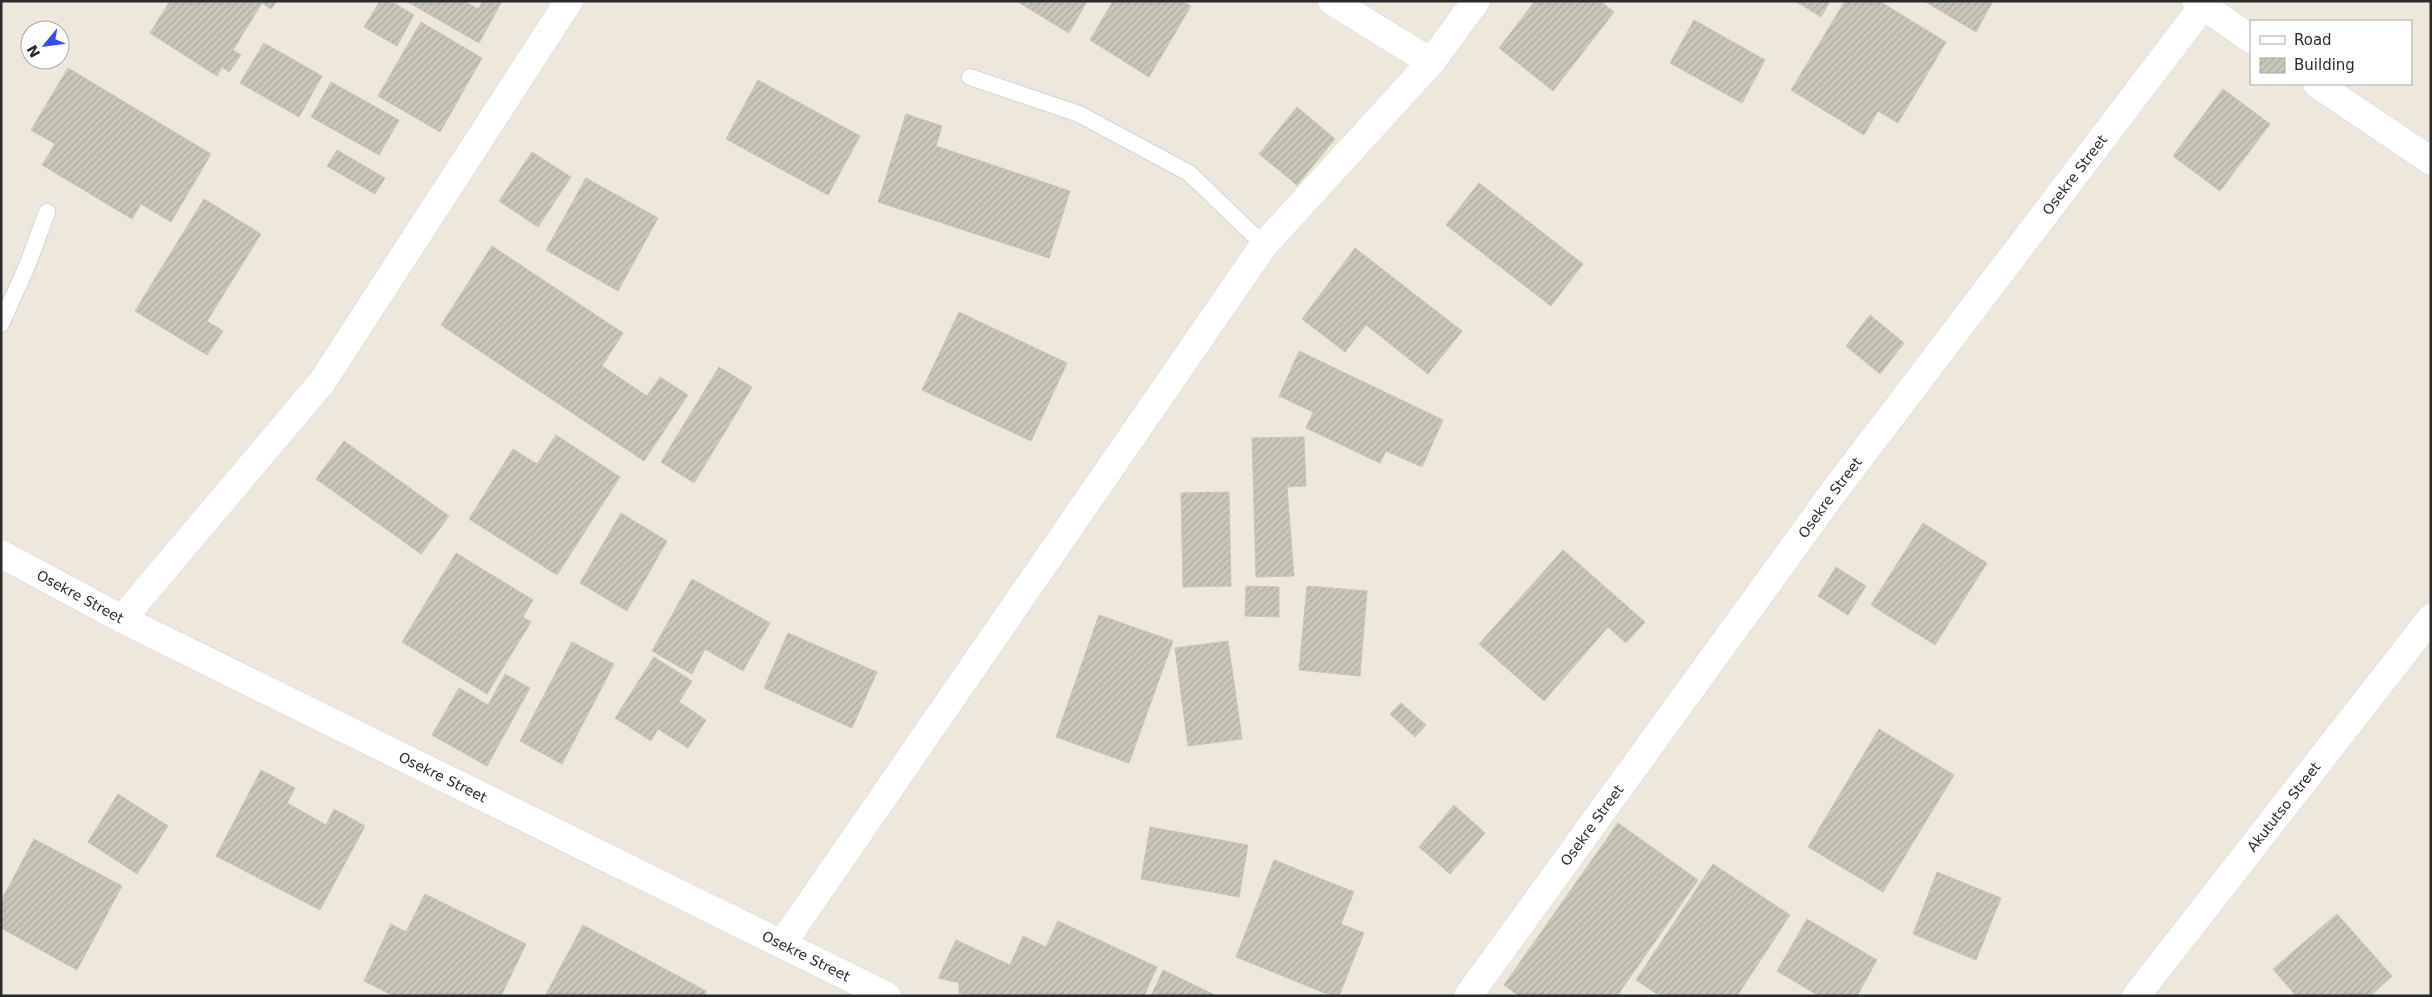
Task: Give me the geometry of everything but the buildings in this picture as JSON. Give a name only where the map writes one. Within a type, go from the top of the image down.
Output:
[{"type":"street","points":[[122,619],[322,382],[569,1]]},
{"type":"street","points":[[1332,1],[1431,62]]},
{"type":"street","points":[[782,944],[1264,245],[1431,62],[1476,1]]},
{"type":"street","points":[[2199,4],[2250,38]]},
{"type":"street","name":"Osekre Street","points":[[1468,996],[1835,490],[2199,4]]},
{"type":"street","points":[[2318,85],[2431,161]]},
{"type":"street","name":"Osekre Street","points":[[1,554],[122,619],[887,996]]},
{"type":"street","name":"Akututso Street","points":[[2136,996],[2431,618]]},
{"type":"lane","points":[[970,77],[1079,114],[1189,173],[1264,245]]},
{"type":"lane","points":[[1,324],[27,266],[47,212]]}]
